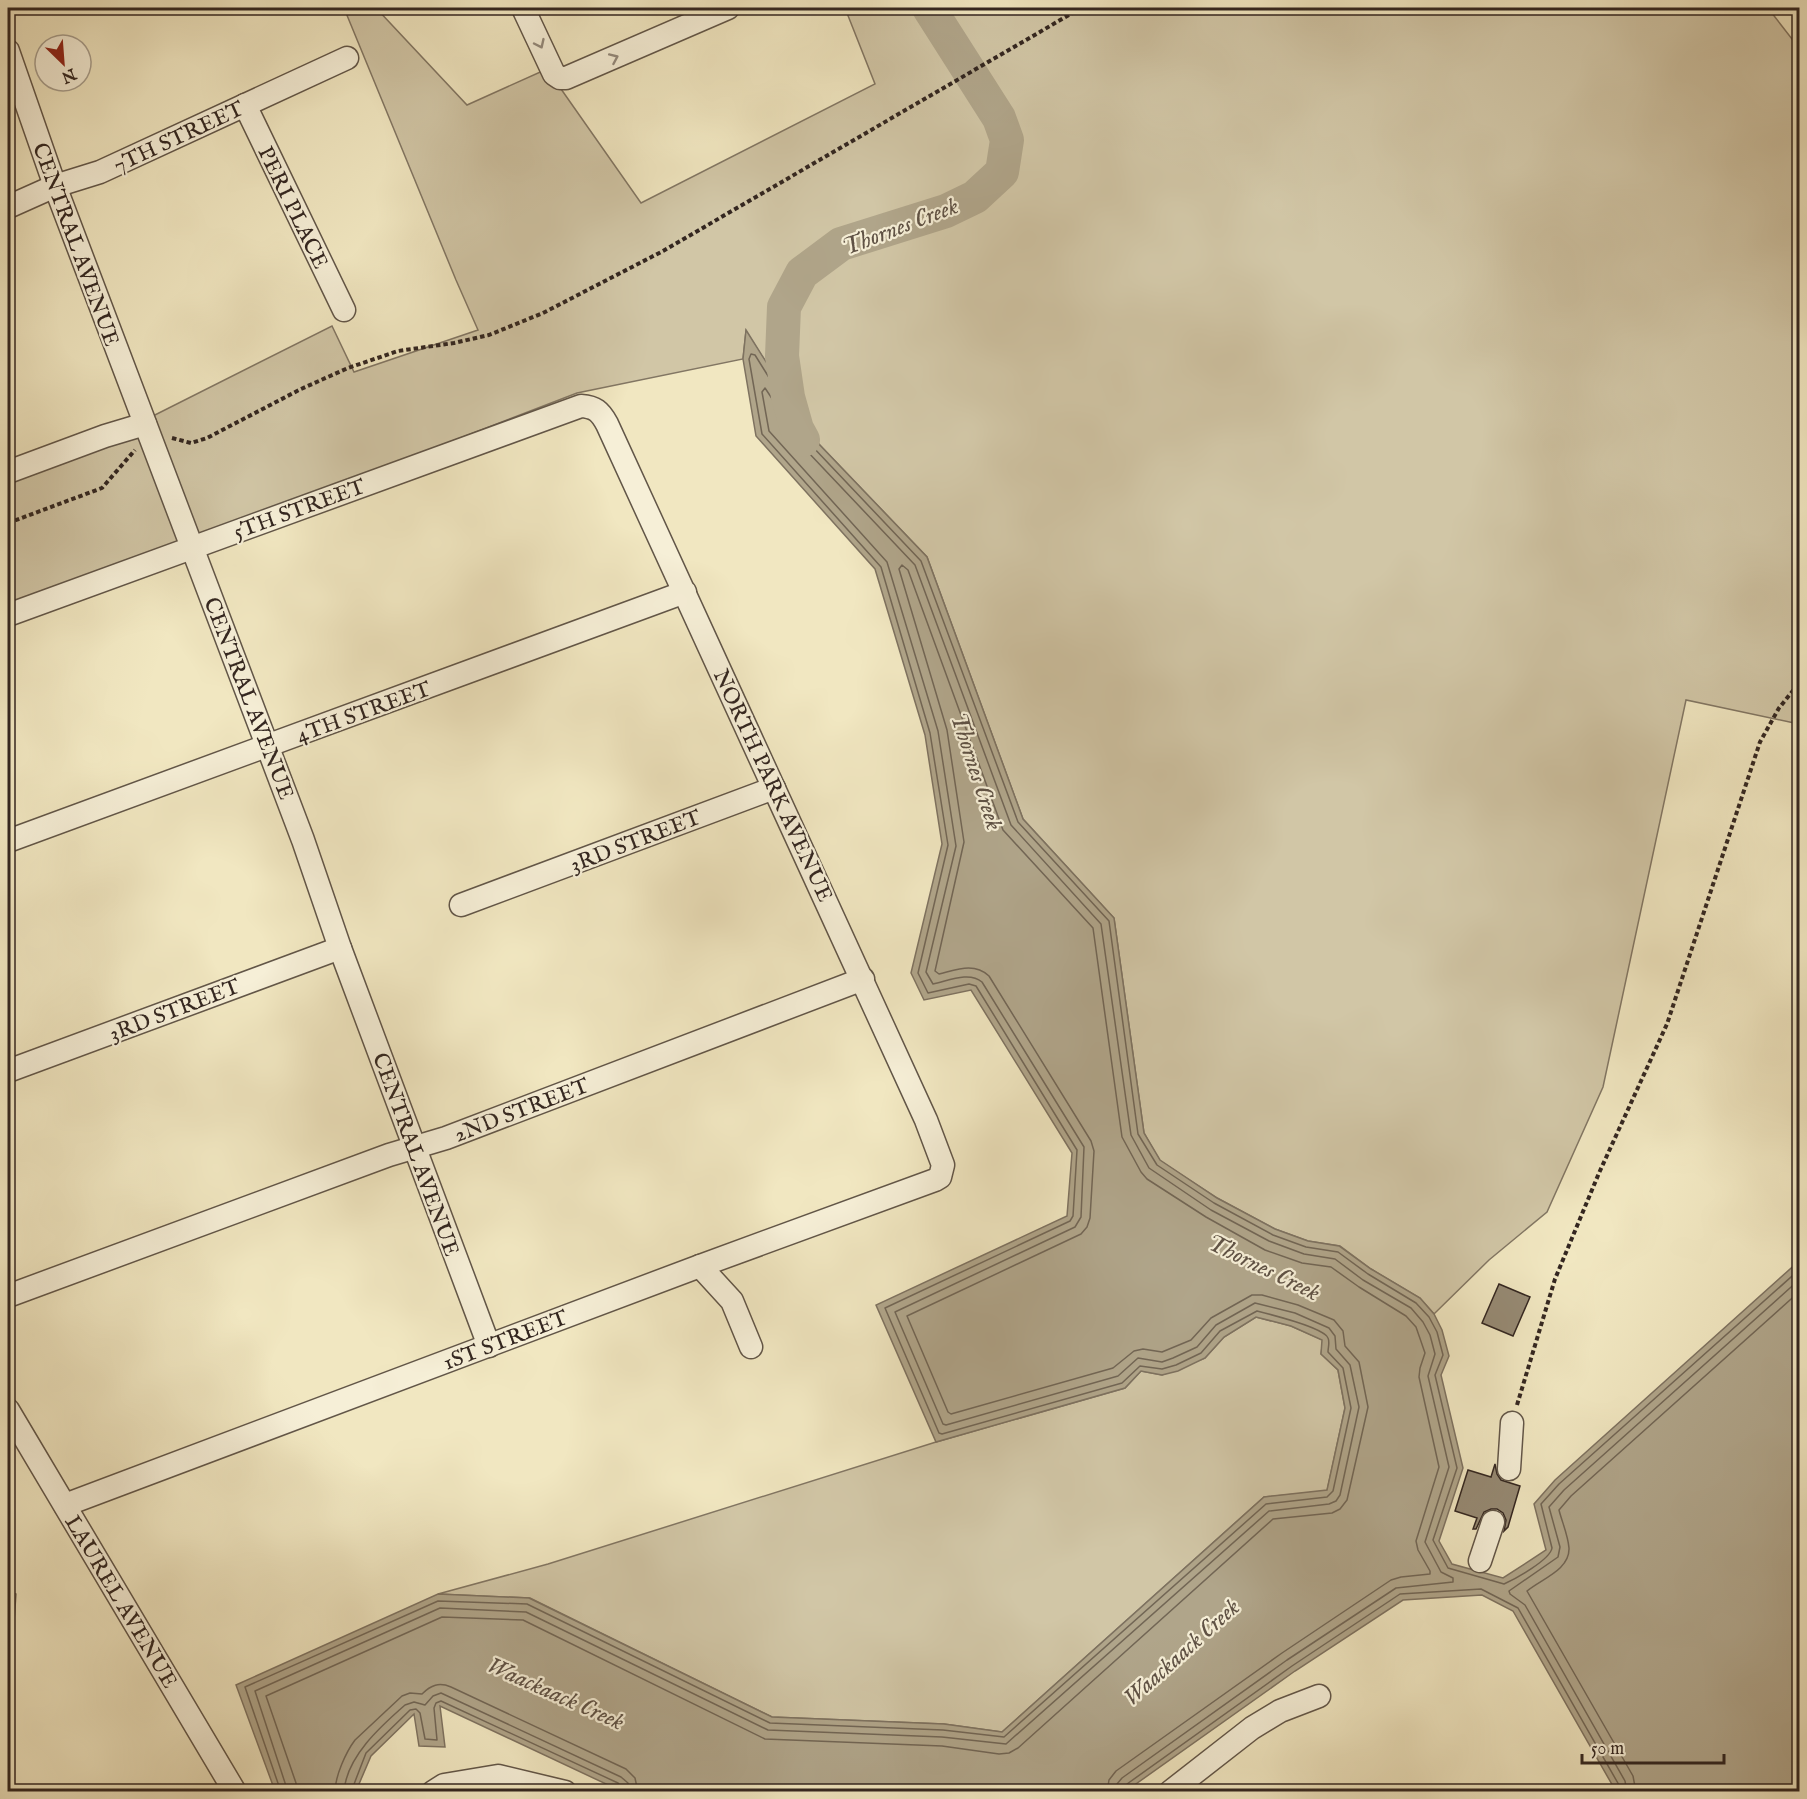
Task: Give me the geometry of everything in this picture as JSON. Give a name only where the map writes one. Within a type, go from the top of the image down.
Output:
[{"type":"street","points":[[523,8],[554,74],[560,78],[578,74],[728,8]]},
{"type":"street","name":"CENTRAL AVENUE","points":[[8,51],[55,186],[303,840],[340,948],[489,1346]]},
{"type":"street","name":"7TH STREET","points":[[8,207],[55,186],[100,172],[346,58]]},
{"type":"street","name":"PERI PLACE","points":[[244,105],[344,310]]},
{"type":"street","name":"5TH STREET","points":[[8,615],[580,406],[592,407]]},
{"type":"street","name":"NORTH PARK AVENUE","points":[[592,407],[600,412],[607,423],[863,979],[926,1120],[940,1155],[943,1172]]},
{"type":"street","points":[[8,472],[105,436],[145,424]]},
{"type":"street","name":"4TH STREET","points":[[8,842],[685,592]]},
{"type":"street","name":"3RD STREET","points":[[462,905],[774,788]]},
{"type":"street","name":"3RD STREET","points":[[8,1071],[340,948]]},
{"type":"street","name":"2ND STREET","points":[[8,1296],[415,1147],[446,1138],[863,979]]},
{"type":"street","name":"1ST STREET","points":[[65,1505],[700,1266],[936,1180],[943,1172]]},
{"type":"street","points":[[700,1266],[732,1300],[751,1347]]},
{"type":"street","name":"LAUREL AVENUE","points":[[8,1410],[236,1791]]},
{"type":"street","points":[[1509,1469],[1512,1423]]},
{"type":"street","points":[[1480,1561],[1493,1522]]},
{"type":"street","points":[[1170,1791],[1252,1728],[1280,1711],[1319,1696]]},
{"type":"street","points":[[433,1791],[444,1785],[498,1776],[565,1791]]},
{"type":"path","points":[[165,437],[186,443],[196,442],[228,429],[301,389],[348,368],[398,351],[454,344],[489,335],[543,313],[663,251],[1081,8]]},
{"type":"path","points":[[8,523],[102,488],[140,446]]},
{"type":"path","points":[[1512,1423],[1555,1279],[1599,1173],[1667,1024],[1760,742],[1779,708],[1800,681]]},
{"type":"shaded area","points":[[344,8],[376,8],[467,105],[547,69],[641,203],[875,84],[845,8],[1768,8],[1799,48],[1799,724],[1686,700],[1603,1087],[1547,1212],[1489,1260],[1434,1314],[1420,1298],[1371,1269],[1340,1246],[1308,1241],[1275,1229],[1217,1198],[1160,1161],[1144,1133],[1114,918],[1023,819],[927,557],[816,441],[746,331],[743,359],[577,393],[8,613],[8,465],[141,422],[332,326],[354,372],[478,330]]},
{"type":"shaded area","points":[[1256,1317],[1291,1326],[1323,1340],[1321,1354],[1338,1370],[1345,1408],[1327,1491],[1264,1497],[1002,1732],[944,1724],[772,1717],[530,1598],[438,1594],[548,1564],[936,1442],[1125,1388],[1141,1371],[1162,1375],[1205,1358],[1224,1337]]},
{"type":"shaded area","points":[[8,1591],[16,1594],[8,1702]]},
{"type":"water","name":"Waackaack Creek","points":[[746,330],[816,441],[927,557],[1023,819],[1114,918],[1144,1133],[1160,1160],[1217,1198],[1275,1229],[1308,1241],[1339,1246],[1371,1269],[1420,1298],[1434,1314],[1442,1330],[1449,1356],[1441,1375],[1463,1468],[1439,1541],[1452,1564],[1503,1578],[1546,1550],[1534,1504],[1555,1480],[1799,1261],[1799,1791],[1614,1791],[1513,1611],[1482,1595],[1403,1600],[1295,1671],[1126,1791],[621,1791],[440,1706],[445,1747],[419,1746],[414,1714],[371,1756],[356,1791],[275,1791],[236,1685],[438,1594],[529,1598],[772,1717],[944,1724],[1002,1732],[1264,1497],[1327,1490],[1345,1408],[1338,1370],[1321,1354],[1322,1340],[1291,1326],[1256,1317],[1224,1337],[1205,1358],[1178,1371],[1162,1375],[1141,1371],[1125,1388],[936,1442],[876,1305],[1067,1216],[1072,1153],[971,990],[924,1000],[911,973],[942,844],[925,735],[875,569],[756,436],[743,359]]},
{"type":"building","points":[[1499,1284],[1530,1297],[1513,1336],[1482,1323]]},
{"type":"building","points":[[1495,1464],[1501,1480],[1520,1486],[1508,1527],[1504,1531],[1506,1520],[1503,1513],[1497,1509],[1491,1509],[1484,1512],[1476,1529],[1473,1529],[1477,1518],[1455,1511],[1468,1470],[1491,1477]]},
{"type":"waterway","name":"Thornes Creek","points":[[803,440],[797,429],[788,397],[782,356],[784,307],[802,273],[841,244],[946,211],[975,197],[1002,172],[1007,140],[999,118],[929,8]]}]
